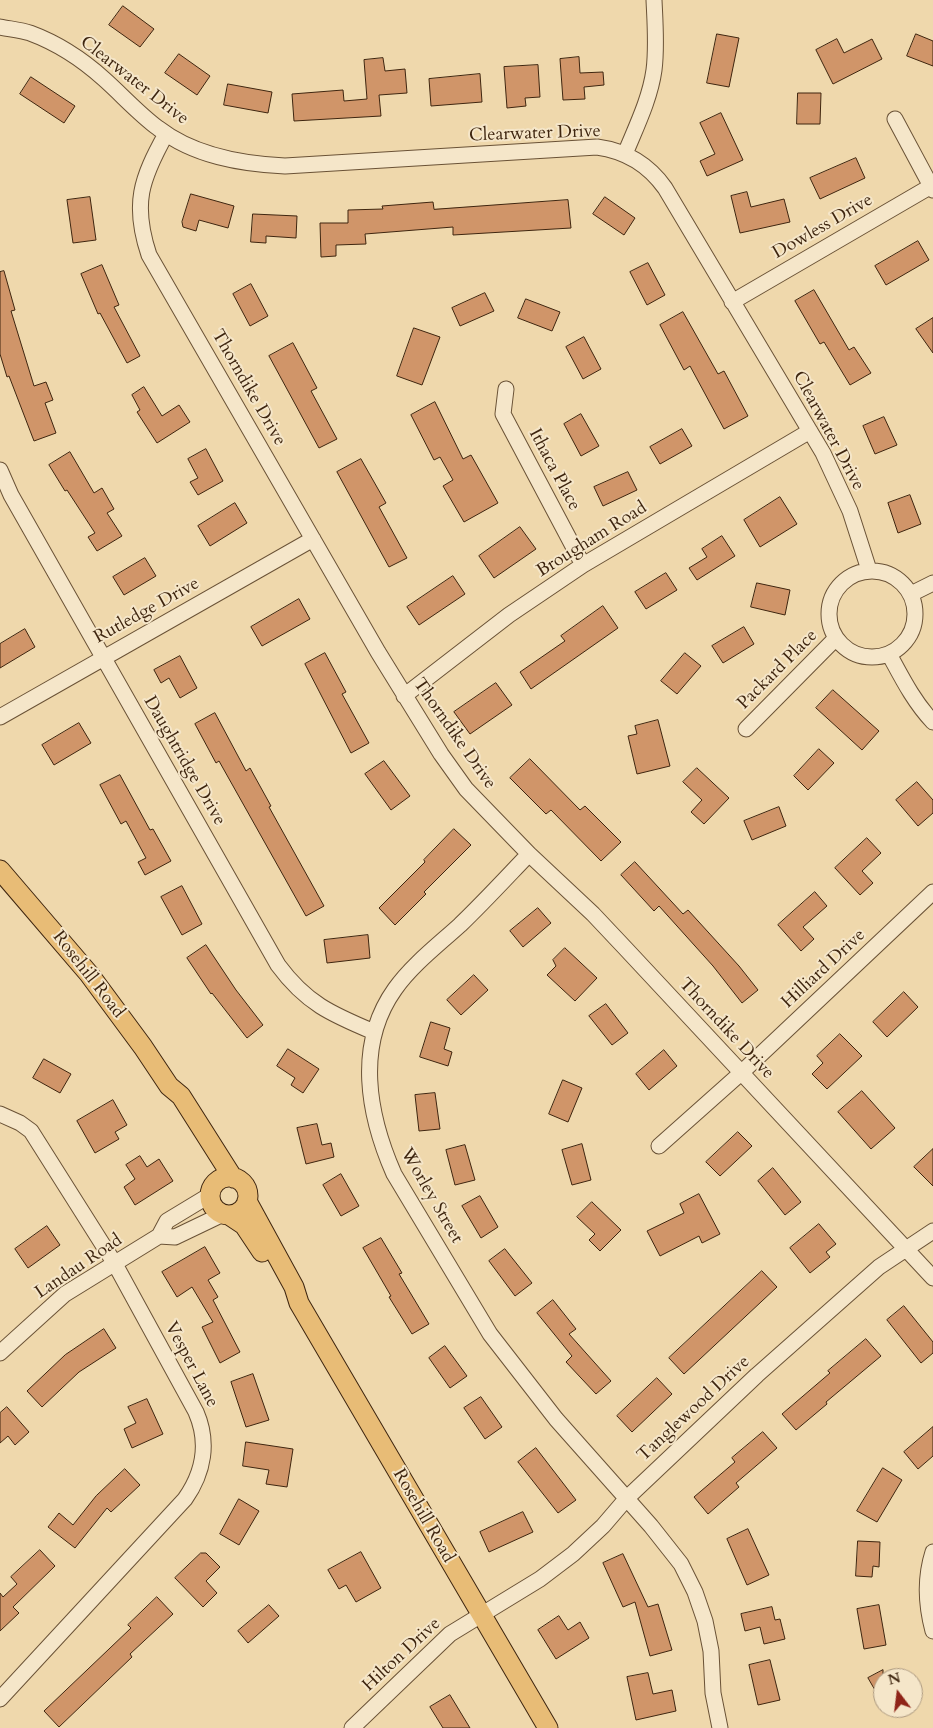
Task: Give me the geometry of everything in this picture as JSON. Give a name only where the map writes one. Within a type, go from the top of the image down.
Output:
[{"type":"main road","name":"Rosehill Road","points":[[0,870],[89,974],[143,1047],[169,1086],[181,1096],[233,1178]]},
{"type":"main road","name":"Rosehill Road","points":[[169,1086],[170,1099],[207,1158],[211,1170],[211,1192]]},
{"type":"main road","points":[[226,1177],[233,1178],[238,1180],[246,1189],[247,1201],[240,1211],[226,1214],[213,1206],[211,1192],[220,1180],[226,1177]]},
{"type":"main road","name":"Rosehill Road","points":[[247,1201],[294,1287],[299,1304],[548,1728]]},
{"type":"main road","name":"Rosehill Road","points":[[226,1214],[244,1225],[265,1256],[285,1293],[299,1304]]},
{"type":"street","points":[[625,154],[647,101],[654,70],[656,40],[654,0]]},
{"type":"street","name":"Clearwater Drive","points":[[0,27],[29,33],[68,51],[103,78],[166,134],[194,148],[223,158],[254,164],[285,166],[597,147],[625,154],[642,163],[657,177],[823,453],[850,511],[869,570]]},
{"type":"street","points":[[895,119],[932,187]]},
{"type":"street","name":"Thorndike Drive","points":[[166,134],[145,174],[140,194],[139,215],[141,229],[149,255],[404,696],[441,754],[466,789],[529,854],[606,928],[933,1278]]},
{"type":"street","name":"Dowless Drive","points":[[732,302],[932,187]]},
{"type":"street","name":"Ithaca Place","points":[[506,389],[503,414],[583,565]]},
{"type":"street","name":"Brougham Road","points":[[404,696],[510,615],[583,565],[810,432]]},
{"type":"street","name":"Daughtridge Drive","points":[[0,470],[11,495],[278,965],[295,986],[322,1008],[340,1018],[374,1032]]},
{"type":"street","name":"Rutledge Drive","points":[[0,717],[313,539]]},
{"type":"street","points":[[869,570],[882,571],[904,583],[911,594],[915,603],[916,613],[913,628],[905,642],[889,654],[860,655],[851,651],[836,638],[830,624],[829,609],[833,595],[842,583],[854,574],[869,570]]},
{"type":"street","points":[[911,594],[933,583]]},
{"type":"street","name":"Packard Place","points":[[746,729],[836,638]]},
{"type":"street","points":[[889,654],[906,686],[933,722]]},
{"type":"street","name":"Worley Street","points":[[529,854],[396,988],[384,1005],[374,1032],[370,1050],[369,1071],[376,1126],[394,1174],[490,1334],[556,1419],[627,1498]]},
{"type":"street","name":"Hilliard Drive","points":[[659,1146],[741,1073],[933,892]]},
{"type":"street","name":"Vesper Lane","points":[[0,1114],[20,1122],[31,1130],[115,1264],[198,1416],[204,1442],[200,1472],[185,1499],[0,1699]]},
{"type":"street","name":"Landau Road","points":[[0,1353],[65,1294],[159,1236],[167,1220],[211,1192]]},
{"type":"street","name":"Landau Road","points":[[159,1236],[175,1237],[226,1214]]},
{"type":"street","name":"Tanglewood Drive","points":[[481,1615],[540,1579],[573,1554],[603,1526],[627,1498],[764,1369],[879,1267],[933,1231]]},
{"type":"street","points":[[627,1498],[681,1564],[695,1592],[705,1621],[711,1651],[713,1693],[720,1728]]},
{"type":"street","points":[[933,1552],[928,1579],[928,1600],[933,1631]]},
{"type":"street","name":"Hilton Drive","points":[[352,1728],[450,1634],[481,1615]]},
{"type":"building","points":[[123,6],[154,29],[140,47],[109,25]]},
{"type":"building","points":[[717,34],[739,38],[729,87],[707,83]]},
{"type":"building","points":[[916,34],[933,41],[933,66],[907,56]]},
{"type":"building","points":[[837,39],[844,53],[872,39],[882,59],[833,84],[816,50]]},
{"type":"building","points":[[179,54],[210,76],[197,95],[165,73]]},
{"type":"building","points":[[579,57],[580,73],[603,72],[604,85],[584,87],[585,99],[563,100],[560,59]]},
{"type":"building","points":[[383,58],[385,71],[405,69],[407,93],[379,95],[381,116],[294,121],[292,94],[343,90],[344,101],[367,99],[364,60]]},
{"type":"building","points":[[538,65],[540,97],[525,98],[526,106],[507,108],[504,67]]},
{"type":"building","points":[[480,74],[482,102],[431,106],[429,79]]},
{"type":"building","points":[[31,77],[75,106],[64,123],[20,94]]},
{"type":"building","points":[[228,84],[272,92],[268,113],[224,105]]},
{"type":"building","points":[[798,93],[821,93],[820,124],[797,124]]},
{"type":"building","points":[[721,113],[743,160],[707,176],[700,161],[715,154],[700,123]]},
{"type":"building","points":[[856,158],[865,178],[820,199],[810,178]]},
{"type":"building","points":[[747,192],[751,207],[784,199],[790,222],[740,233],[731,196]]},
{"type":"building","points":[[191,194],[234,206],[228,228],[199,220],[196,231],[183,227],[182,222]]},
{"type":"building","points":[[90,197],[96,240],[73,243],[67,200]]},
{"type":"building","points":[[605,197],[635,218],[624,235],[593,214]]},
{"type":"building","points":[[568,200],[571,228],[453,235],[453,227],[365,234],[366,244],[336,245],[336,256],[321,257],[320,223],[348,223],[348,210],[383,209],[382,206],[433,202],[434,209]]},
{"type":"building","points":[[253,214],[297,216],[296,238],[266,236],[266,243],[251,242]]},
{"type":"building","points":[[918,241],[929,260],[886,285],[875,266]]},
{"type":"building","points":[[648,263],[665,295],[647,305],[630,272]]},
{"type":"building","points":[[102,265],[119,305],[114,307],[140,356],[127,363],[100,313],[98,314],[81,274]]},
{"type":"building","points":[[4,271],[15,310],[11,311],[34,386],[46,382],[53,400],[45,403],[56,433],[34,441],[9,376],[7,377],[0,354],[0,272]]},
{"type":"building","points":[[251,284],[268,316],[250,326],[233,294]]},
{"type":"building","points":[[814,290],[849,350],[854,347],[871,373],[850,385],[824,342],[820,344],[795,301]]},
{"type":"building","points":[[485,293],[494,311],[460,326],[452,308]]},
{"type":"building","points":[[526,299],[560,312],[552,331],[518,318]]},
{"type":"building","points":[[683,312],[718,374],[724,371],[748,416],[724,429],[690,366],[684,370],[660,325]]},
{"type":"building","points":[[933,318],[933,353],[916,329]]},
{"type":"building","points":[[414,328],[440,337],[422,385],[397,376]]},
{"type":"building","points":[[584,337],[601,369],[583,379],[566,347]]},
{"type":"building","points":[[293,343],[317,388],[311,391],[337,439],[319,448],[269,356]]},
{"type":"building","points":[[144,387],[162,416],[179,405],[190,422],[157,443],[137,412],[140,410],[132,395]]},
{"type":"building","points":[[435,402],[463,459],[471,455],[498,503],[464,522],[443,486],[453,480],[440,457],[434,460],[411,415]]},
{"type":"building","points":[[581,414],[599,446],[581,456],[564,424]]},
{"type":"building","points":[[884,417],[897,445],[875,454],[863,426]]},
{"type":"building","points":[[682,429],[692,446],[660,464],[650,447]]},
{"type":"building","points":[[206,449],[223,481],[198,495],[190,482],[198,478],[188,459]]},
{"type":"building","points":[[70,452],[94,493],[102,488],[114,509],[107,513],[122,536],[97,551],[88,537],[95,533],[49,465]]},
{"type":"building","points":[[361,459],[386,503],[379,507],[407,558],[389,567],[337,472]]},
{"type":"building","points":[[628,472],[637,490],[603,506],[594,487]]},
{"type":"building","points":[[910,495],[921,524],[898,533],[888,503]]},
{"type":"building","points":[[780,497],[797,524],[760,547],[744,520]]},
{"type":"building","points":[[235,503],[247,523],[210,546],[198,526]]},
{"type":"building","points":[[520,527],[536,549],[494,578],[479,556]]},
{"type":"building","points":[[722,536],[735,556],[697,580],[689,568],[707,557],[702,549]]},
{"type":"building","points":[[145,558],[156,576],[124,595],[113,577]]},
{"type":"building","points":[[666,573],[677,590],[646,609],[635,592]]},
{"type":"building","points":[[453,576],[465,594],[419,625],[407,607]]},
{"type":"building","points":[[757,583],[790,590],[785,615],[751,607]]},
{"type":"building","points":[[299,599],[310,619],[262,646],[251,627]]},
{"type":"building","points":[[603,606],[618,628],[531,689],[520,672],[565,641],[561,636]]},
{"type":"building","points":[[744,627],[754,644],[723,663],[712,646]]},
{"type":"building","points":[[25,629],[35,647],[0,668],[0,644]]},
{"type":"building","points":[[325,653],[346,692],[342,694],[369,743],[351,753],[305,664]]},
{"type":"building","points":[[685,653],[701,666],[677,694],[661,681]]},
{"type":"building","points":[[180,656],[197,688],[180,698],[169,678],[161,683],[154,670]]},
{"type":"building","points":[[496,683],[512,705],[470,734],[454,712]]},
{"type":"building","points":[[833,690],[879,731],[862,750],[816,708]]},
{"type":"building","points":[[215,713],[246,771],[250,768],[271,806],[269,807],[324,906],[306,916],[219,761],[216,763],[195,724]]},
{"type":"building","points":[[658,720],[670,766],[637,774],[628,736],[637,734],[635,726]]},
{"type":"building","points":[[79,723],[91,743],[54,765],[42,745]]},
{"type":"building","points":[[819,749],[834,763],[808,790],[794,776]]},
{"type":"building","points":[[530,759],[580,810],[585,806],[621,842],[601,861],[551,810],[546,814],[510,778]]},
{"type":"building","points":[[384,761],[410,796],[391,810],[365,774]]},
{"type":"building","points":[[697,768],[729,798],[704,824],[691,812],[702,800],[683,782]]},
{"type":"building","points":[[120,775],[150,830],[153,829],[171,861],[145,875],[138,862],[146,858],[126,821],[121,824],[100,785]]},
{"type":"building","points":[[917,782],[933,800],[933,813],[918,826],[896,800]]},
{"type":"building","points":[[779,807],[786,826],[752,840],[744,821]]},
{"type":"building","points":[[454,829],[471,845],[424,892],[426,894],[395,925],[379,908],[425,862],[424,860]]},
{"type":"building","points":[[867,838],[881,853],[862,871],[873,883],[860,895],[835,868]]},
{"type":"building","points":[[635,862],[683,914],[688,910],[739,966],[758,990],[742,1003],[713,966],[659,906],[654,911],[621,875]]},
{"type":"building","points":[[182,886],[202,924],[182,935],[161,897]]},
{"type":"building","points":[[815,892],[827,906],[803,927],[814,939],[801,951],[778,925]]},
{"type":"building","points":[[538,908],[551,923],[523,947],[510,931]]},
{"type":"building","points":[[368,935],[370,958],[327,963],[324,940]]},
{"type":"building","points":[[206,945],[236,990],[263,1025],[247,1038],[211,994],[187,958]]},
{"type":"building","points":[[565,948],[597,978],[575,1001],[547,975],[556,966],[553,960]]},
{"type":"building","points":[[474,975],[488,990],[461,1015],[447,1000]]},
{"type":"building","points":[[904,992],[918,1007],[887,1037],[873,1022]]},
{"type":"building","points":[[606,1004],[628,1033],[612,1045],[589,1016]]},
{"type":"building","points":[[431,1022],[450,1028],[444,1049],[452,1052],[448,1066],[420,1057]]},
{"type":"building","points":[[840,1034],[862,1056],[827,1089],[812,1074],[823,1063],[817,1056]]},
{"type":"building","points":[[288,1049],[319,1069],[303,1093],[291,1085],[295,1078],[277,1066]]},
{"type":"building","points":[[664,1050],[677,1066],[649,1090],[636,1074]]},
{"type":"building","points":[[44,1059],[71,1074],[60,1093],[33,1078]]},
{"type":"building","points":[[563,1080],[582,1088],[568,1122],[549,1114]]},
{"type":"building","points":[[862,1091],[895,1128],[871,1149],[838,1112]]},
{"type":"building","points":[[435,1093],[440,1129],[419,1131],[415,1095]]},
{"type":"building","points":[[113,1100],[127,1125],[115,1132],[119,1139],[95,1153],[77,1121]]},
{"type":"building","points":[[317,1124],[322,1145],[331,1143],[334,1157],[306,1164],[297,1128]]},
{"type":"building","points":[[738,1132],[752,1146],[720,1176],[706,1162]]},
{"type":"building","points":[[582,1144],[591,1180],[572,1185],[562,1150]]},
{"type":"building","points":[[465,1145],[475,1180],[455,1185],[446,1150]]},
{"type":"building","points":[[933,1149],[933,1186],[914,1167]]},
{"type":"building","points":[[140,1156],[147,1167],[159,1159],[173,1181],[135,1205],[124,1187],[135,1179],[126,1165]]},
{"type":"building","points":[[773,1168],[801,1202],[785,1215],[758,1181]]},
{"type":"building","points":[[341,1174],[359,1206],[341,1216],[323,1185]]},
{"type":"building","points":[[699,1194],[720,1234],[702,1243],[699,1236],[660,1256],[647,1231],[684,1213],[680,1204]]},
{"type":"building","points":[[480,1196],[498,1227],[481,1238],[462,1206]]},
{"type":"building","points":[[592,1202],[621,1230],[600,1251],[589,1240],[595,1234],[577,1217]]},
{"type":"building","points":[[819,1224],[836,1244],[826,1252],[830,1257],[810,1273],[790,1248]]},
{"type":"building","points":[[47,1226],[60,1245],[28,1268],[15,1249]]},
{"type":"building","points":[[381,1238],[402,1273],[399,1274],[429,1324],[412,1334],[389,1297],[391,1296],[363,1248]]},
{"type":"building","points":[[205,1247],[220,1273],[208,1280],[218,1297],[213,1300],[240,1352],[220,1363],[202,1327],[213,1322],[192,1287],[177,1297],[162,1272]]},
{"type":"building","points":[[505,1249],[532,1283],[515,1296],[489,1261]]},
{"type":"building","points":[[762,1271],[777,1287],[684,1374],[669,1358]]},
{"type":"building","points":[[553,1300],[576,1329],[569,1334],[611,1381],[596,1394],[566,1362],[572,1356],[537,1313]]},
{"type":"building","points":[[904,1306],[933,1342],[933,1353],[921,1363],[887,1320]]},
{"type":"building","points":[[104,1329],[116,1348],[79,1372],[42,1407],[27,1391],[65,1355]]},
{"type":"building","points":[[866,1339],[881,1356],[796,1430],[782,1414]]},
{"type":"building","points":[[445,1346],[467,1376],[450,1388],[429,1358]]},
{"type":"building","points":[[253,1374],[269,1420],[246,1427],[231,1382]]},
{"type":"building","points":[[657,1378],[672,1394],[632,1432],[617,1416]]},
{"type":"building","points":[[481,1397],[502,1427],[485,1439],[464,1408]]},
{"type":"building","points":[[147,1399],[163,1434],[132,1448],[124,1429],[136,1423],[128,1407]]},
{"type":"building","points":[[7,1407],[29,1432],[15,1445],[8,1436],[0,1443],[0,1413]]},
{"type":"building","points":[[933,1427],[933,1456],[918,1469],[904,1452]]},
{"type":"building","points":[[763,1432],[777,1448],[736,1483],[739,1487],[708,1514],[694,1497],[735,1462],[732,1458]]},
{"type":"building","points":[[246,1442],[293,1449],[287,1487],[266,1484],[269,1470],[243,1466]]},
{"type":"building","points":[[536,1448],[576,1500],[558,1513],[518,1462]]},
{"type":"building","points":[[883,1468],[902,1480],[877,1522],[857,1511]]},
{"type":"building","points":[[125,1469],[140,1485],[111,1512],[107,1508],[75,1548],[48,1527],[59,1513],[73,1525],[96,1496]]},
{"type":"building","points":[[239,1499],[259,1511],[239,1545],[220,1534]]},
{"type":"building","points":[[523,1512],[533,1532],[489,1552],[480,1532]]},
{"type":"building","points":[[748,1529],[769,1575],[747,1585],[727,1539]]},
{"type":"building","points":[[858,1541],[880,1542],[879,1567],[873,1566],[872,1577],[856,1576]]},
{"type":"building","points":[[40,1550],[55,1566],[13,1607],[19,1613],[0,1631],[0,1593],[3,1597],[17,1584],[11,1577]]},
{"type":"building","points":[[361,1552],[381,1588],[356,1602],[346,1585],[339,1589],[328,1570]]},
{"type":"building","points":[[201,1553],[206,1553],[220,1567],[206,1581],[217,1593],[203,1607],[175,1578]]},
{"type":"building","points":[[623,1554],[648,1607],[658,1604],[672,1650],[650,1656],[635,1602],[623,1607],[603,1563]]},
{"type":"building","points":[[157,1597],[173,1614],[130,1654],[132,1657],[59,1727],[44,1711],[131,1628],[128,1625]]},
{"type":"building","points":[[269,1605],[279,1616],[248,1643],[238,1631]]},
{"type":"building","points":[[879,1605],[886,1645],[864,1649],[857,1609]]},
{"type":"building","points":[[772,1607],[775,1620],[780,1619],[785,1639],[764,1644],[760,1627],[745,1631],[741,1614]]},
{"type":"building","points":[[559,1616],[568,1630],[580,1622],[589,1638],[556,1659],[538,1630]]},
{"type":"building","points":[[770,1660],[780,1700],[758,1705],[749,1665]]},
{"type":"building","points":[[648,1673],[653,1694],[672,1690],[676,1711],[636,1720],[627,1677]]},
{"type":"building","points":[[873,1675],[873,1687],[868,1678]]},
{"type":"building","points":[[450,1695],[470,1728],[443,1728],[430,1707]]}]
